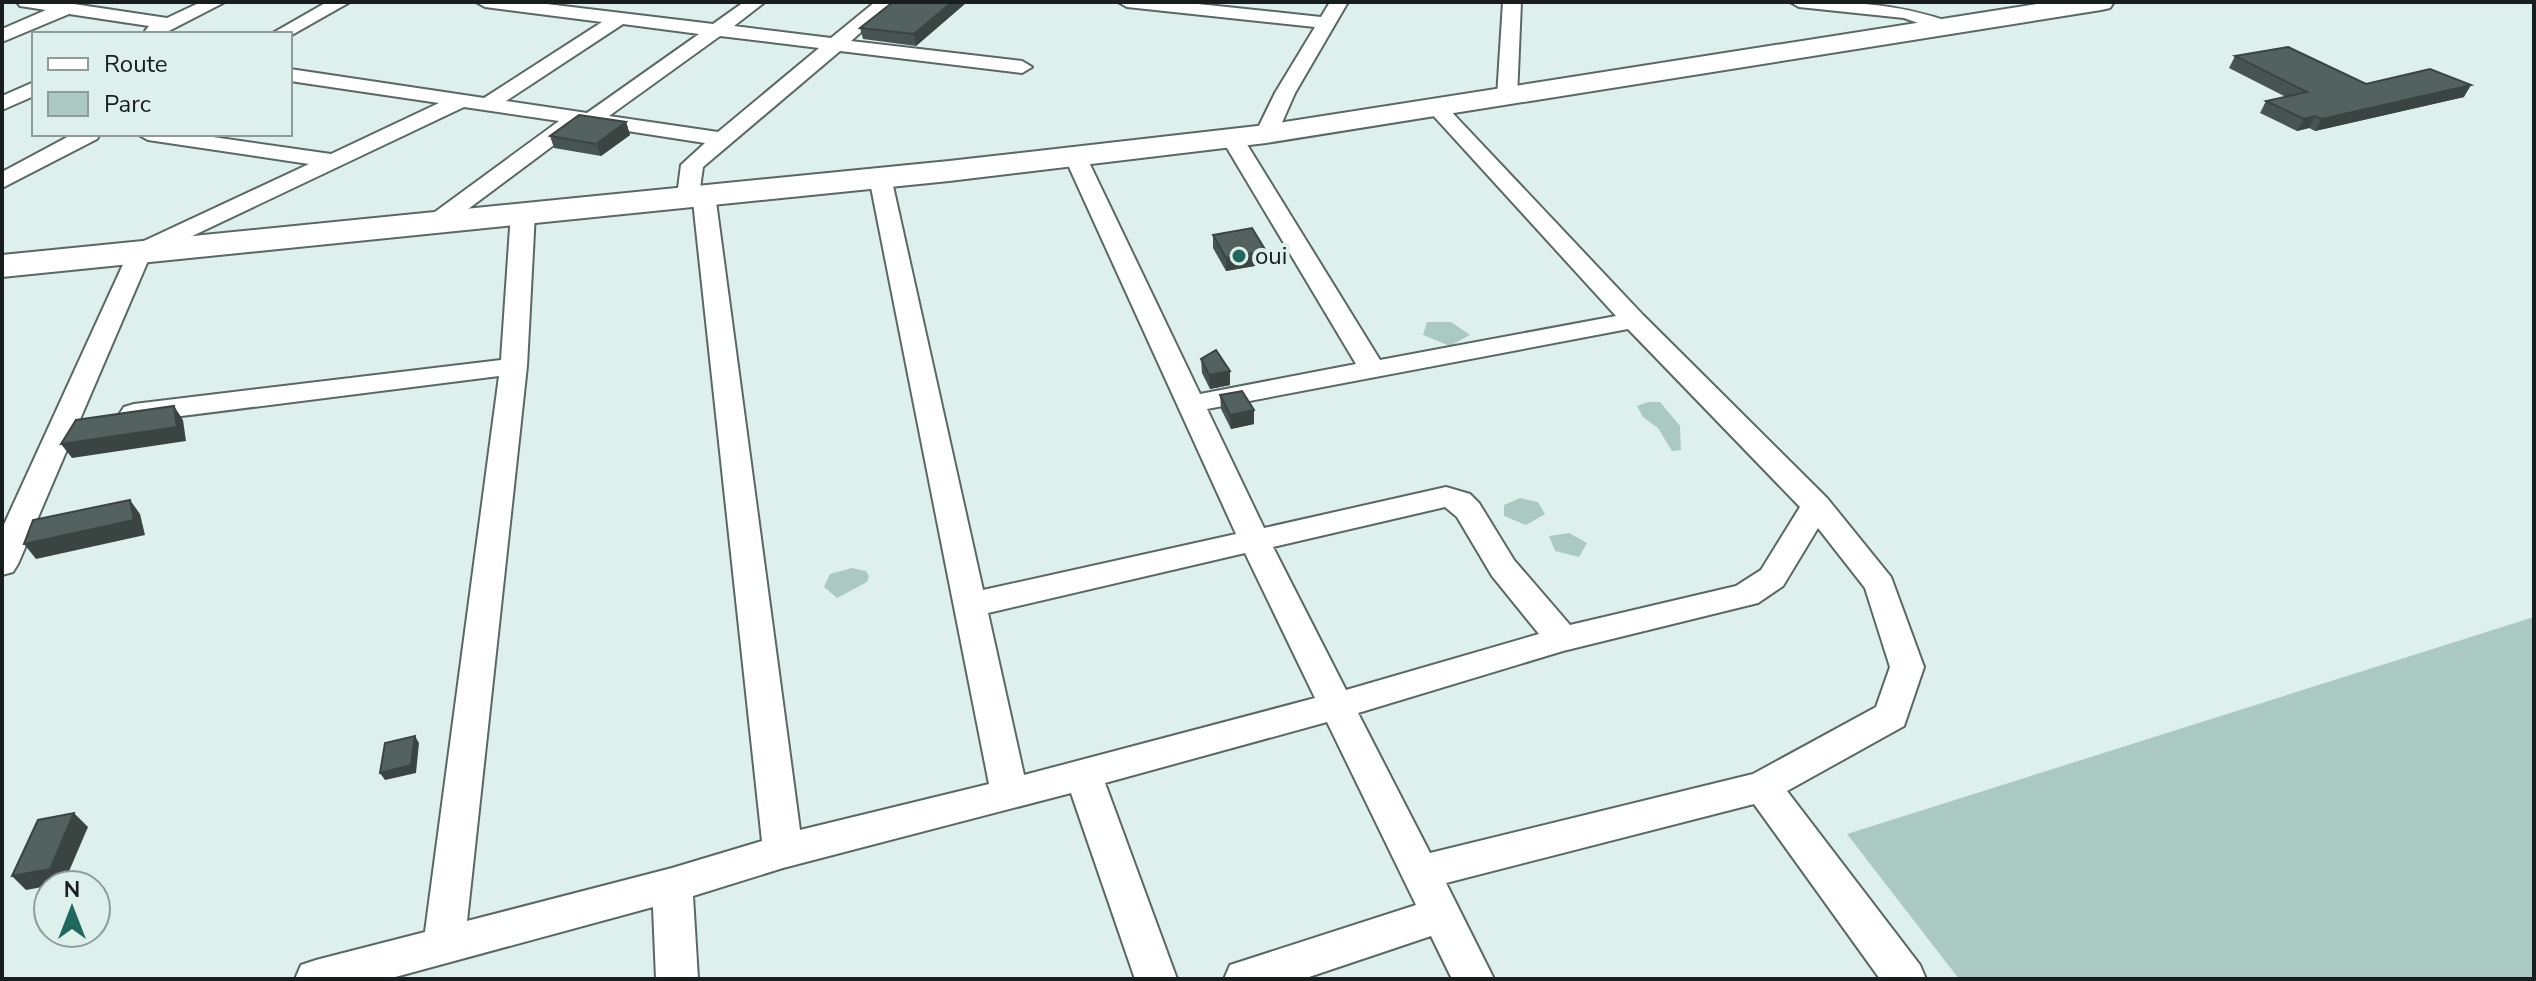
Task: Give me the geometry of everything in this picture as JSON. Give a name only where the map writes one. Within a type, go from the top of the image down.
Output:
[{"type":"main road","points":[[2,266],[880,177],[1266,134],[2101,2]]},
{"type":"street","points":[[26,2],[170,24]]},
{"type":"street","points":[[153,32],[216,2]]},
{"type":"street","points":[[284,32],[341,2]]},
{"type":"street","points":[[485,2],[1022,67]]},
{"type":"street","points":[[436,222],[756,2]]},
{"type":"street","points":[[783,851],[692,165],[886,2]]},
{"type":"street","points":[[1127,2],[1326,23]]},
{"type":"street","points":[[1266,134],[1285,93],[1339,2]]},
{"type":"street","points":[[1507,97],[1512,2]]},
{"type":"street","points":[[1799,2],[1906,8],[1946,27]]},
{"type":"street","points":[[6,34],[67,8]]},
{"type":"street","points":[[486,105],[620,18]]},
{"type":"street","points":[[6,34],[32,36]]},
{"type":"street","points":[[292,75],[722,139]]},
{"type":"street","points":[[2,104],[32,89]]},
{"type":"street","points":[[2,564],[140,252],[460,101]]},
{"type":"street","points":[[1420,873],[1762,787],[1891,716],[1907,667],[1880,585],[1816,505],[1634,320],[1437,108]]},
{"type":"street","points":[[2,181],[85,136]]},
{"type":"street","points":[[162,136],[335,161]]},
{"type":"street","points":[[1232,138],[1373,370]]},
{"type":"street","points":[[1075,156],[1254,540],[1473,979]]},
{"type":"street","points":[[2,163],[26,167]]},
{"type":"street","points":[[880,177],[1010,794]]},
{"type":"street","points":[[444,944],[514,366],[523,213]]},
{"type":"street","points":[[1191,404],[1634,320]]},
{"type":"street","points":[[65,422],[514,366]]},
{"type":"street","points":[[970,605],[1446,497],[1459,501],[1468,510],[1503,568],[1563,639]]},
{"type":"street","points":[[316,979],[672,885],[783,851],[1337,706],[1563,639],[1746,595],[1772,578],[1816,505]]},
{"type":"street","points":[[1083,774],[1156,979]]},
{"type":"street","points":[[1762,787],[1905,979]]},
{"type":"street","points":[[672,885],[677,979]]},
{"type":"street","points":[[1245,979],[1441,915]]},
{"type":"green space","points":[[1427,322],[1451,322],[1470,335],[1450,346],[1423,335]]},
{"type":"green space","points":[[1660,402],[1680,426],[1681,450],[1672,451],[1658,428],[1643,417],[1637,406]]},
{"type":"green space","points":[[1520,498],[1538,502],[1545,514],[1526,525],[1504,516],[1504,505]]},
{"type":"green space","points":[[1569,533],[1587,543],[1579,557],[1555,551],[1549,536]]},
{"type":"green space","points":[[852,568],[866,571],[869,576],[867,582],[837,598],[824,587],[830,574]]},
{"type":"green space","points":[[2534,617],[2534,979],[1959,979],[1847,834]]},
{"type":"building","points":[[893,2],[952,2],[914,34],[860,28]]},
{"type":"building","points":[[2288,47],[2366,84],[2430,69],[2471,85],[2322,119],[2315,116],[2304,119],[2266,101],[2307,92],[2235,56]]},
{"type":"building","points":[[579,115],[626,122],[596,144],[550,136]]},
{"type":"building","points":[[1252,228],[1266,251],[1226,258],[1213,235]]},
{"type":"building","points":[[1216,350],[1230,371],[1209,375],[1201,359]]},
{"type":"building","points":[[1242,391],[1254,410],[1230,415],[1220,395]]},
{"type":"building","points":[[174,406],[177,427],[61,444],[76,420]]},
{"type":"building","points":[[130,500],[134,520],[24,544],[33,520]]},
{"type":"building","points":[[415,736],[411,765],[380,773],[385,743]]},
{"type":"building","points":[[74,813],[50,869],[32,869],[32,872],[12,876],[38,820]]},
{"type":"place","name":"oui","points":[[1239,256]]}]
